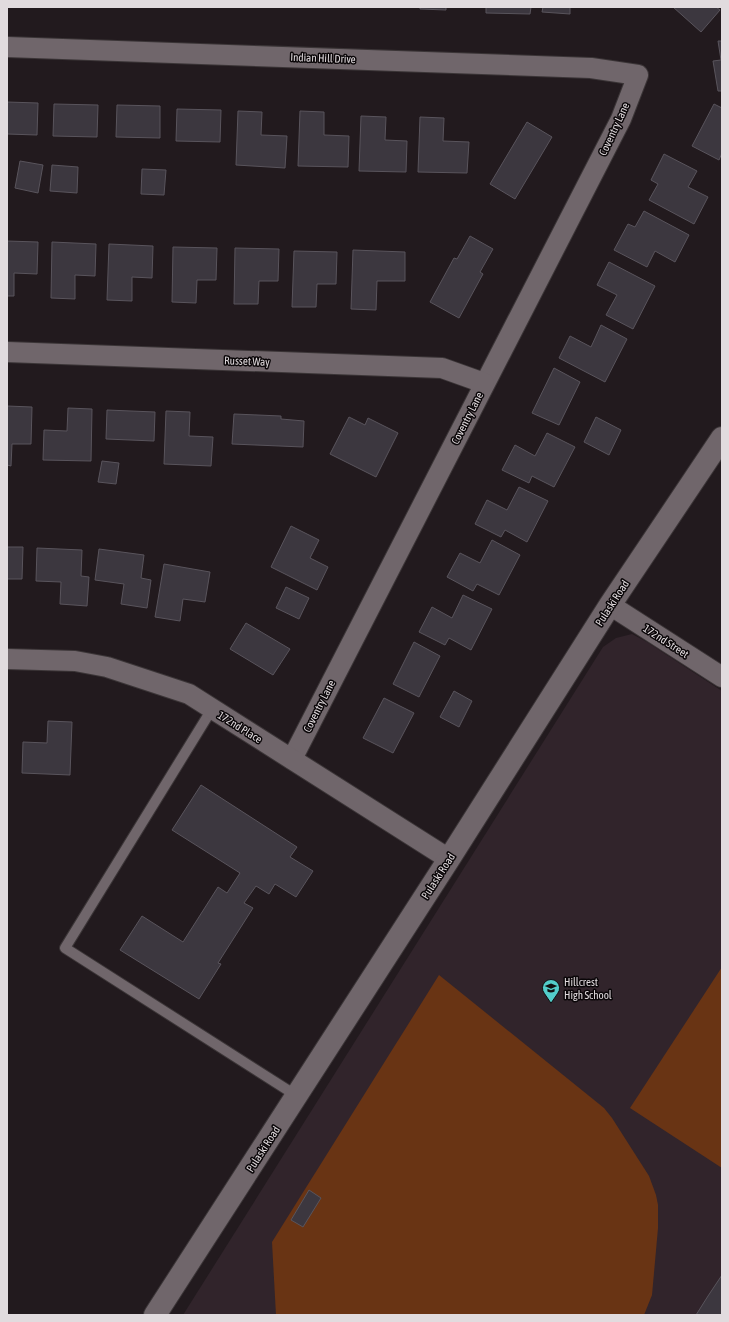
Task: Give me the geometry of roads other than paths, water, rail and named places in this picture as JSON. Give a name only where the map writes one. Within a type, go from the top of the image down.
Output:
[{"type":"main road","name":"Pulaski Road","points":[[155,1315],[449,860],[610,605],[722,438]]},
{"type":"street","name":"Indian Hill Drive","points":[[7,47],[591,68],[638,74]]},
{"type":"street","name":"Coventry Lane","points":[[292,759],[621,118],[638,74]]},
{"type":"street","name":"Russet Way","points":[[7,352],[442,368],[484,383]]},
{"type":"street","name":"172nd Street","points":[[610,605],[722,677]]},
{"type":"street","name":"172nd Place","points":[[7,659],[74,661],[107,667],[189,694],[449,860]]},
{"type":"lane","points":[[212,709],[65,948],[297,1096]]},
{"type":"place","name":"Hillcrest High School","points":[[551,1003]]}]
